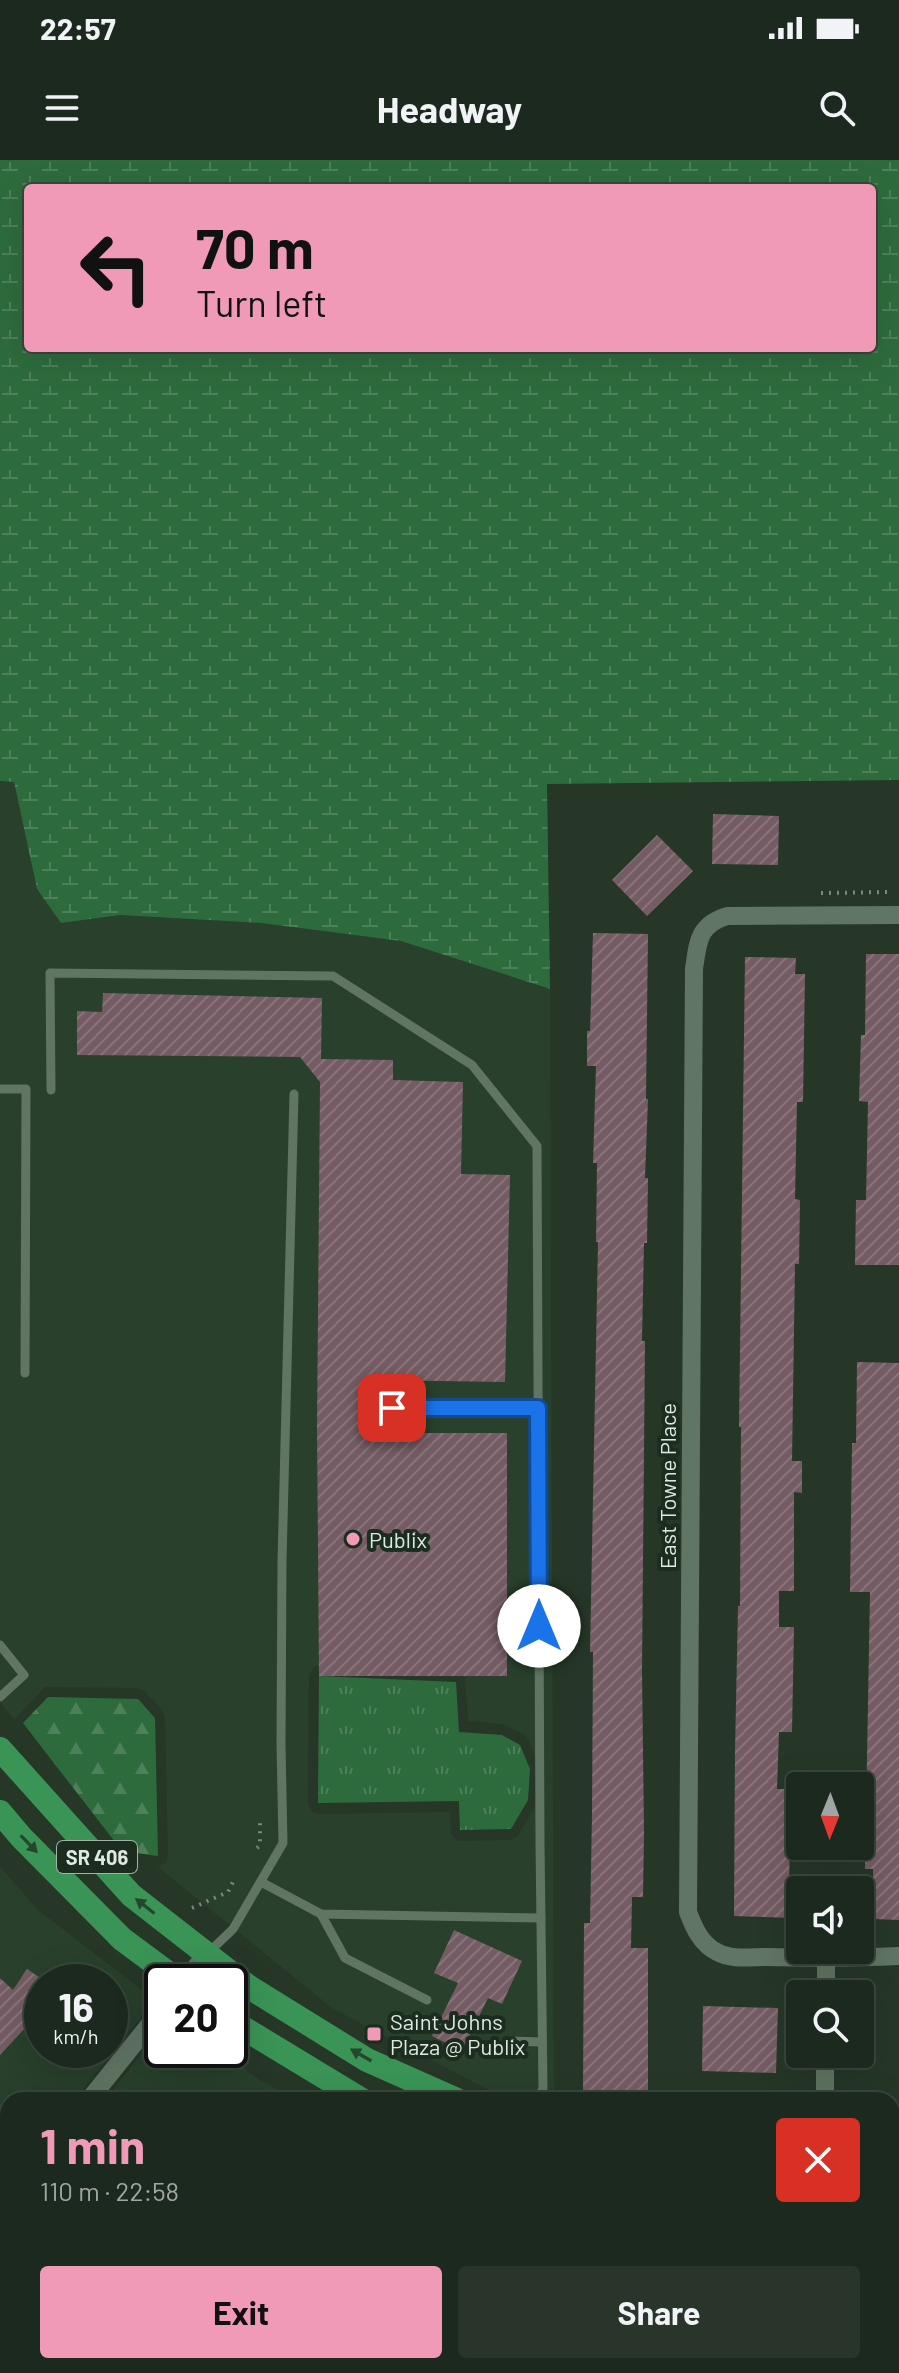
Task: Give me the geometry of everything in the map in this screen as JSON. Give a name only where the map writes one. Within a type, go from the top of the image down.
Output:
[{"type":"main road","name":"SR 406","points":[[0,1749],[131,1895],[206,1954],[249,1987],[367,2060],[439,2092]]},
{"type":"main road","name":"SR 406","points":[[0,1812],[122,1939],[157,1964]]},
{"type":"main road","points":[[248,2031],[349,2092]]},
{"type":"street","name":"East Towne Place","points":[[786,1958],[719,1954],[706,1945],[688,1912],[694,969],[698,939],[711,921],[727,916],[899,915]]},
{"type":"street","points":[[197,1964],[206,1954]]},
{"type":"street","points":[[874,1957],[899,1956]]},
{"type":"street","points":[[95,2092],[144,2031]]},
{"type":"street","points":[[825,2068],[825,2092]]},
{"type":"lane","points":[[51,1090],[50,973],[333,976],[472,1065],[537,1146],[541,2092]]},
{"type":"lane","points":[[0,1089],[26,1089],[25,1373]]},
{"type":"lane","points":[[206,1954],[233,1929],[283,1843],[283,1547],[294,1094]]},
{"type":"lane","points":[[392,1408],[538,1408]]},
{"type":"lane","points":[[0,1645],[24,1675],[0,1697]]},
{"type":"lane","points":[[261,1882],[321,1914],[541,1918]]},
{"type":"lane","points":[[321,1914],[345,1958],[427,2000]]},
{"type":"lane","points":[[510,2041],[541,2042]]},
{"type":"path","points":[[816,893],[892,892]]},
{"type":"path","points":[[257,1848],[260,1845],[260,1822]]},
{"type":"path","points":[[192,1908],[228,1892],[235,1878]]},
{"type":"shaded area","points":[[0,782],[14,782],[37,889],[61,923],[120,915],[261,923],[401,941],[550,989],[554,2092],[493,2092],[332,2008],[158,1867],[166,1862],[168,1855],[165,1718],[162,1710],[144,1691],[138,1688],[45,1687],[14,1720],[0,1702]],"holes":[[[314,1667],[462,1673],[468,1721],[503,1724],[525,1735],[539,1765],[537,1803],[517,1837],[511,1840],[458,1841],[451,1834],[450,1812],[312,1812],[308,1803],[309,1676]]]},
{"type":"shaded area","points":[[0,1867],[38,1910],[108,1964],[24,1964],[24,2068],[100,2068],[80,2092],[0,2092]]},
{"type":"shaded area","points":[[128,1979],[144,1992],[144,2014],[128,2033]]},
{"type":"shaded area","points":[[144,2051],[144,2068],[244,2068],[283,2092],[111,2092]]},
{"type":"green space","points":[[0,160],[899,160],[899,780],[547,784],[550,989],[401,941],[261,923],[120,915],[61,923],[37,889],[14,782],[0,781]]},
{"type":"green space","points":[[319,1676],[456,1682],[459,1732],[502,1735],[520,1745],[530,1769],[528,1800],[511,1829],[460,1830],[459,1801],[318,1803]]},
{"type":"green space","points":[[48,1697],[138,1699],[155,1718],[158,1856],[122,1851],[23,1723]]},
{"type":"building","points":[[713,814],[779,816],[778,865],[712,864]]},
{"type":"building","points":[[657,835],[693,871],[647,916],[612,880]]},
{"type":"building","points":[[593,933],[648,934],[645,1178],[648,1178],[642,1341],[645,1341],[643,1897],[632,1897],[631,1948],[648,1948],[648,2091],[583,2090],[584,1923],[590,1923],[592,1815],[593,1652],[590,1652],[598,1242],[597,1163],[593,1163],[596,1066],[587,1066]]},
{"type":"building","points":[[866,954],[899,954],[899,1265],[855,1265],[856,1200],[866,1200],[868,1102],[859,1101],[861,1035],[865,1035]]},
{"type":"building","points":[[745,957],[796,958],[795,974],[805,974],[803,1102],[797,1102],[795,1199],[800,1200],[799,1264],[795,1264],[792,1461],[802,1461],[802,1493],[794,1492],[794,1591],[779,1591],[779,1627],[794,1627],[792,1732],[779,1732],[777,1789],[786,1789],[786,1860],[790,1860],[789,1876],[786,1876],[786,1918],[734,1916],[740,1606]]},
{"type":"building","points":[[103,993],[322,998],[321,1059],[393,1060],[393,1080],[463,1082],[461,1174],[510,1175],[505,1382],[373,1380],[371,1433],[507,1433],[507,1676],[319,1676],[317,1427],[320,1082],[300,1057],[77,1055],[77,1011],[102,1012]]},
{"type":"building","points":[[857,1362],[899,1363],[899,1920],[874,1919],[873,1869],[865,1869],[865,1860],[874,1860],[874,1772],[867,1772],[870,1592],[850,1592],[852,1443],[856,1443]]},
{"type":"building","points":[[454,1930],[522,1961],[502,2004],[488,1998],[462,2051],[432,2036],[458,1983],[434,1973]]},
{"type":"building","points":[[24,1974],[24,2029],[0,2055],[0,1978],[13,1990]]},
{"type":"building","points":[[703,2006],[778,2008],[776,2073],[702,2071]]},
{"type":"place","name":"Publix","points":[[353,1539]]},
{"type":"place","name":"Saint Johns Plaza @ Publix","points":[[374,2034]]},
{"type":"route","points":[[392,1408],[538,1408],[539,1626]]}]
